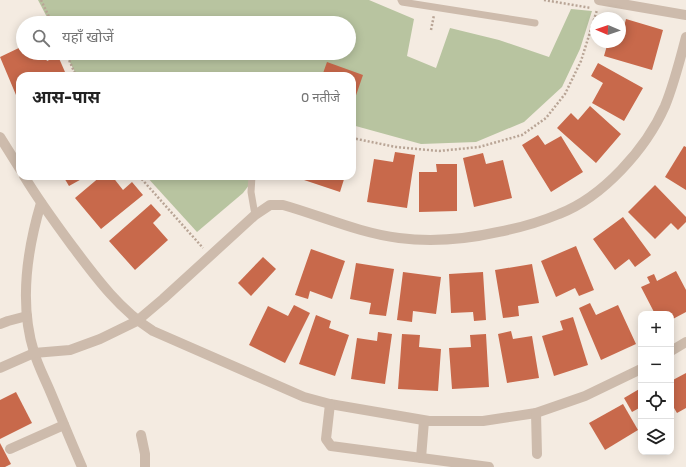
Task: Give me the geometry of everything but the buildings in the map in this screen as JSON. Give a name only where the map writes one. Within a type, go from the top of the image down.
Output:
[{"type":"street","points":[[599,3],[686,15]]},
{"type":"street","points":[[0,368],[34,352],[70,350],[100,339],[137,321],[255,215],[270,206],[283,205],[377,234],[424,240],[463,238],[490,234],[516,229],[560,214],[580,203],[600,189],[618,173],[635,154],[664,107],[674,83],[686,37]]},
{"type":"street","points":[[0,137],[16,163]]},
{"type":"street","points":[[27,180],[41,203],[88,268],[113,297],[137,321],[153,331],[296,394],[330,404],[424,421],[483,421],[536,413],[585,396],[638,370]]},
{"type":"street","points":[[41,203],[31,240],[26,284],[28,328],[34,352],[82,467]]},
{"type":"street","points":[[0,324],[8,320],[27,316]]},
{"type":"street","points":[[674,349],[686,342]]},
{"type":"street","points":[[330,404],[326,439],[331,446],[489,467]]},
{"type":"street","points":[[536,413],[537,454]]},
{"type":"street","points":[[421,458],[424,421]]},
{"type":"street","points":[[10,449],[64,424]]},
{"type":"street","points":[[141,435],[145,454],[145,467]]},
{"type":"lane","points":[[401,0],[402,2],[534,24]]},
{"type":"lane","points":[[252,180],[251,192],[255,215]]},
{"type":"path","points":[[41,0],[49,16]]},
{"type":"path","points":[[356,139],[396,147],[439,151],[479,148],[522,135],[546,118],[565,94],[581,61],[599,3],[544,0]]},
{"type":"path","points":[[431,30],[436,8]]},
{"type":"path","points":[[69,60],[74,72]]},
{"type":"path","points":[[143,180],[210,256]]},
{"type":"green space","points":[[38,0],[369,0],[414,19],[407,56],[436,68],[450,28],[499,40],[549,57],[571,9],[592,11],[590,12],[590,17],[580,49],[562,87],[524,122],[476,142],[421,144],[356,126],[356,72],[75,72],[69,60],[356,60],[356,16],[46,16]]},
{"type":"green space","points":[[150,180],[253,180],[243,193],[197,232]]}]
